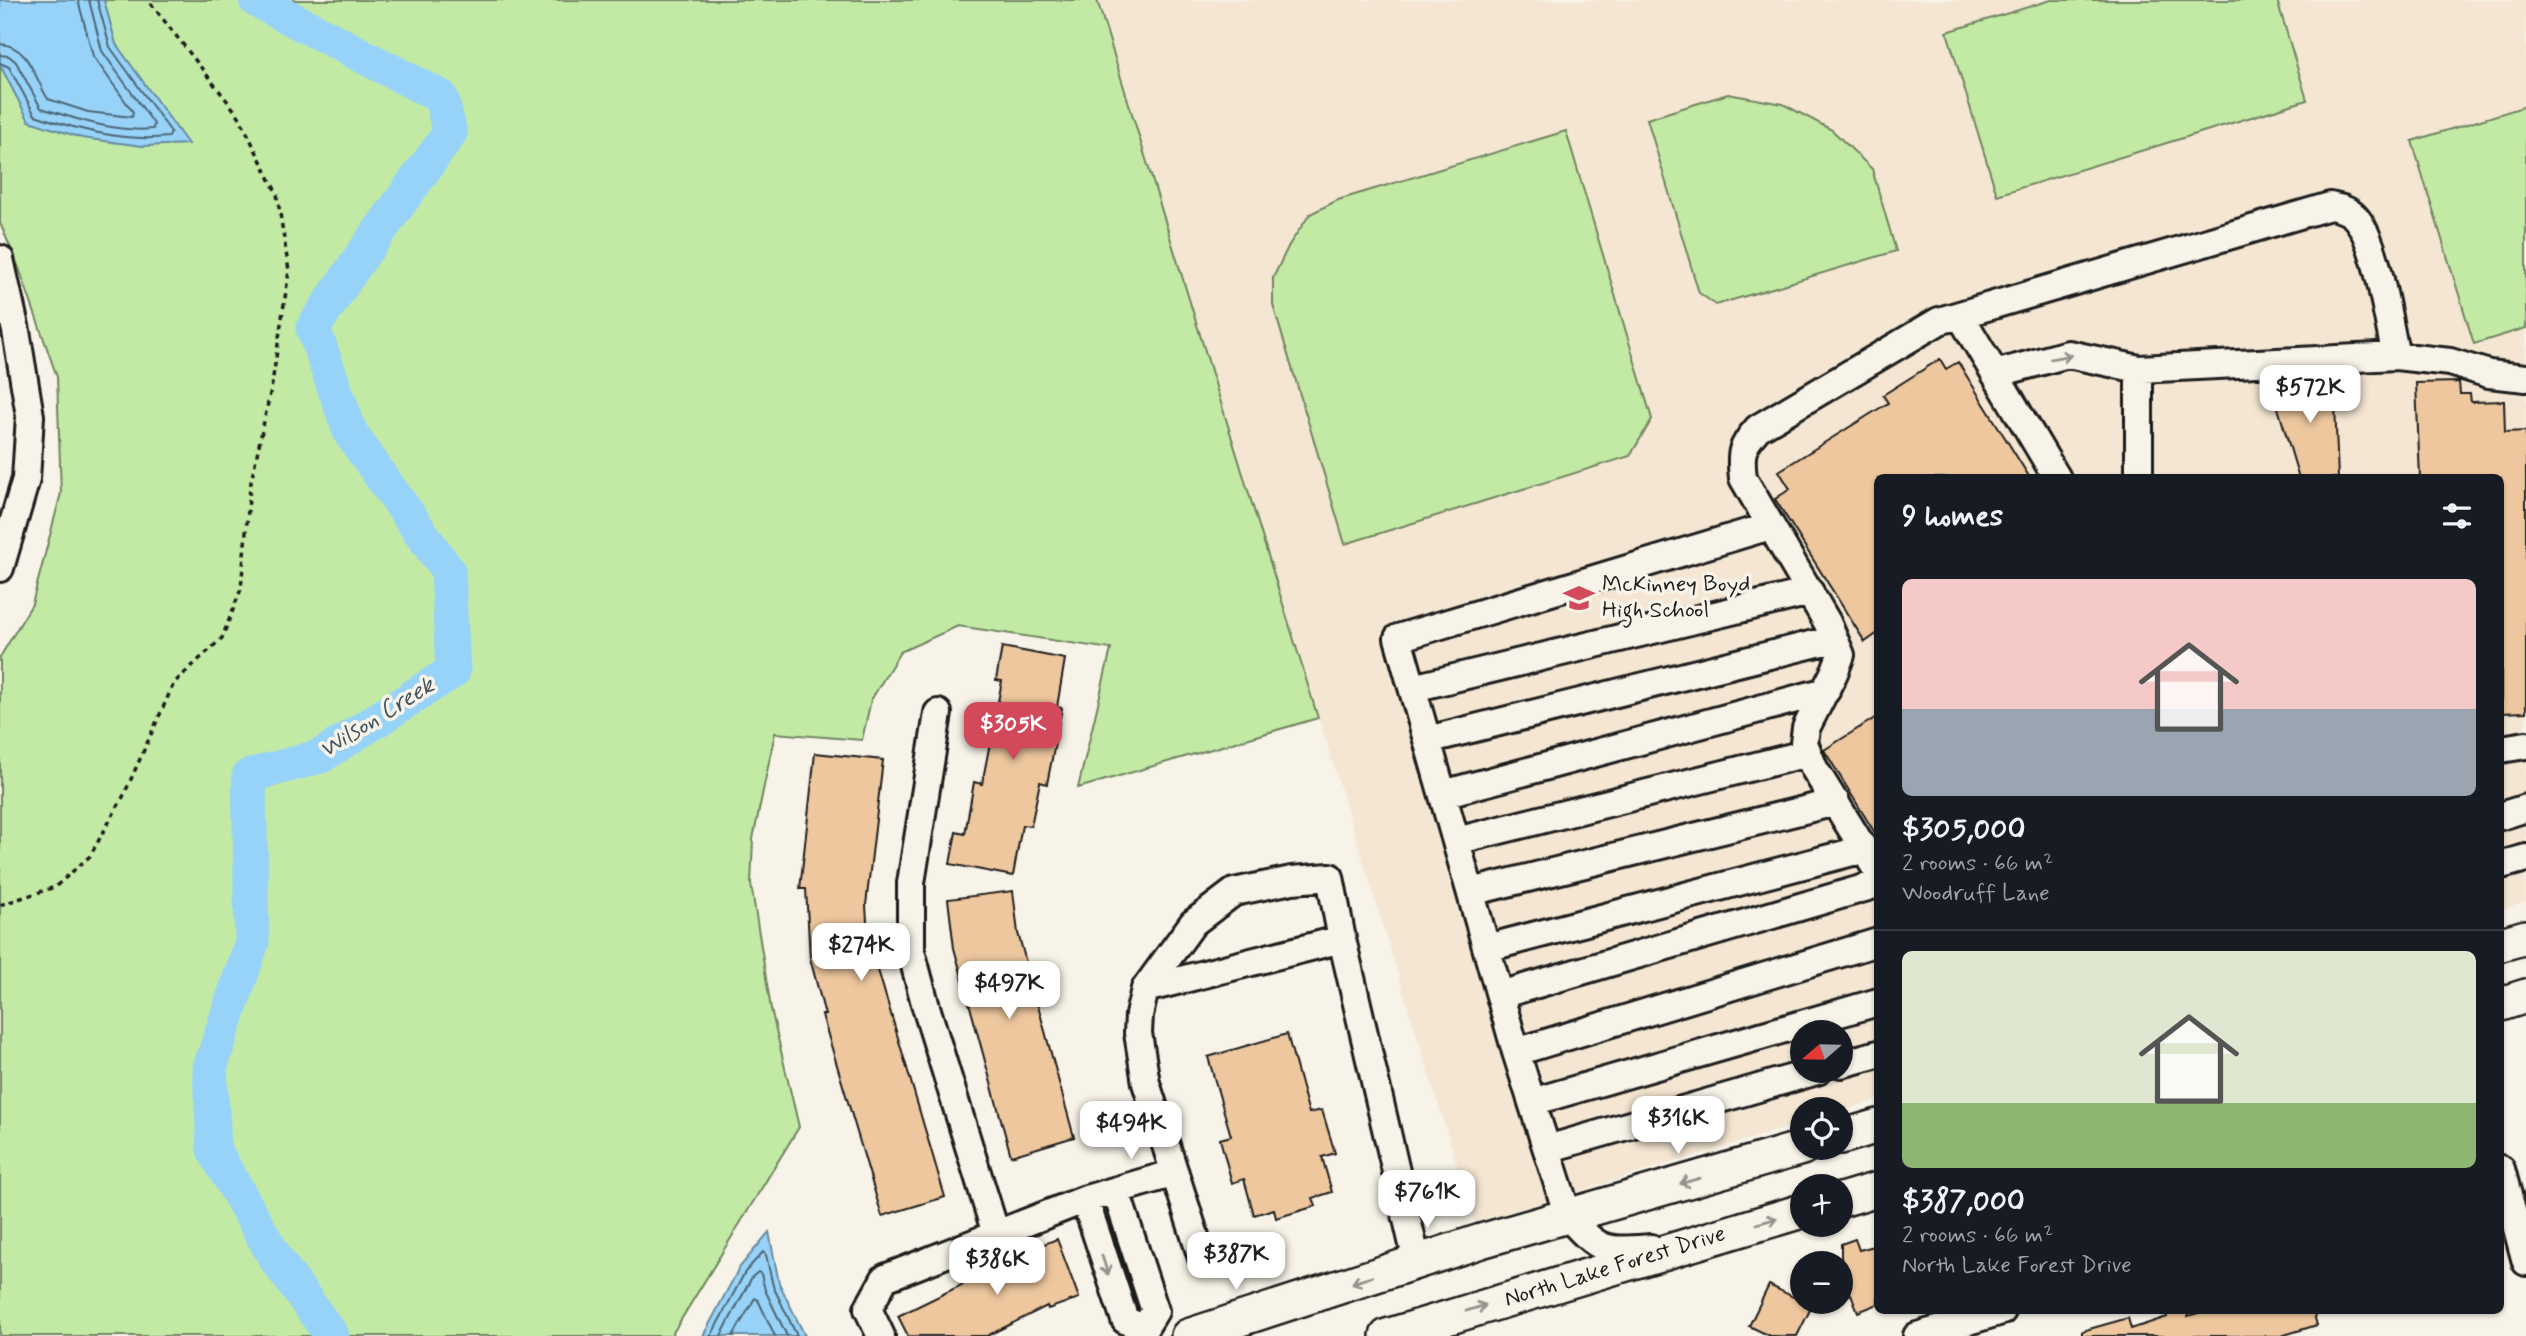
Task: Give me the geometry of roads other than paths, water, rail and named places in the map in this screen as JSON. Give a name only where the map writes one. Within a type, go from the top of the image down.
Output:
[{"type":"main road","points":[[2504,943],[2526,937]]},
{"type":"main road","points":[[2504,1003],[2526,996]]},
{"type":"main road","points":[[1853,1133],[1874,1127]]},
{"type":"main road","points":[[1188,1336],[1417,1262],[1790,1151]]},
{"type":"main road","points":[[1853,1196],[1874,1190]]},
{"type":"main road","name":"North Lake Forest Drive","points":[[1387,1336],[1790,1215]]},
{"type":"street","points":[[1874,865],[1814,768],[1804,743],[1806,728],[1841,656],[1827,622],[1743,478],[1743,444],[1758,428],[1939,321],[2329,206],[2343,208],[2352,213],[2364,229],[2376,267],[2396,356]]},
{"type":"street","points":[[0,259],[8,333],[30,416],[26,480],[0,568]]},
{"type":"street","points":[[1960,315],[2055,474]]},
{"type":"street","points":[[1995,374],[2068,354],[2139,369],[2396,356],[2450,362],[2488,374],[2526,378]]},
{"type":"street","points":[[2139,369],[2139,474]]},
{"type":"street","points":[[1685,1246],[1610,1250],[1586,1237],[1568,1216],[1516,1052],[1398,638],[1770,526]]},
{"type":"street","points":[[1413,688],[1810,593]]},
{"type":"street","points":[[1427,740],[1834,639]]},
{"type":"street","points":[[1443,794],[1825,691]]},
{"type":"street","points":[[938,713],[911,883],[911,951],[996,1234]]},
{"type":"street","points":[[2504,749],[2526,745]]},
{"type":"street","points":[[1456,841],[1808,753]]},
{"type":"street","points":[[1471,892],[1836,802]]},
{"type":"street","points":[[2504,815],[2526,808]]},
{"type":"street","points":[[1487,948],[1864,849]]},
{"type":"street","points":[[2504,864],[2526,858]]},
{"type":"street","points":[[1202,1258],[1146,1083],[1138,1033],[1145,989],[1194,923],[1234,892],[1292,880],[1330,877],[1417,1262]]},
{"type":"street","points":[[1500,995],[1874,885]]},
{"type":"street","points":[[1145,989],[1342,939]]},
{"type":"street","points":[[1516,1052],[1874,943]]},
{"type":"street","points":[[1532,1102],[1874,1003]]},
{"type":"street","points":[[1853,1061],[1874,1055]]},
{"type":"street","points":[[1547,1149],[1790,1079]]},
{"type":"street","points":[[881,1336],[868,1309],[884,1278],[1085,1199],[1175,1173]]},
{"type":"street","points":[[2504,1180],[2526,1262]]},
{"type":"street","points":[[1085,1199],[1125,1320],[1146,1332],[1155,1311],[1116,1191]]},
{"type":"street","points":[[1917,1336],[1992,1314]]},
{"type":"water","points":[[0,0],[104,0],[116,44],[188,144],[142,146],[82,138],[29,121],[0,65]]},
{"type":"water","points":[[769,1232],[779,1283],[805,1336],[703,1336],[739,1268]]},
{"type":"waterway","name":"Wilson Creek","points":[[256,0],[441,97],[450,133],[313,328],[351,434],[448,571],[453,671],[321,756],[249,776],[252,942],[210,1068],[214,1150],[276,1259],[332,1336]]},
{"type":"place","name":"McKinney Boyd High School","points":[[1579,598]]}]
